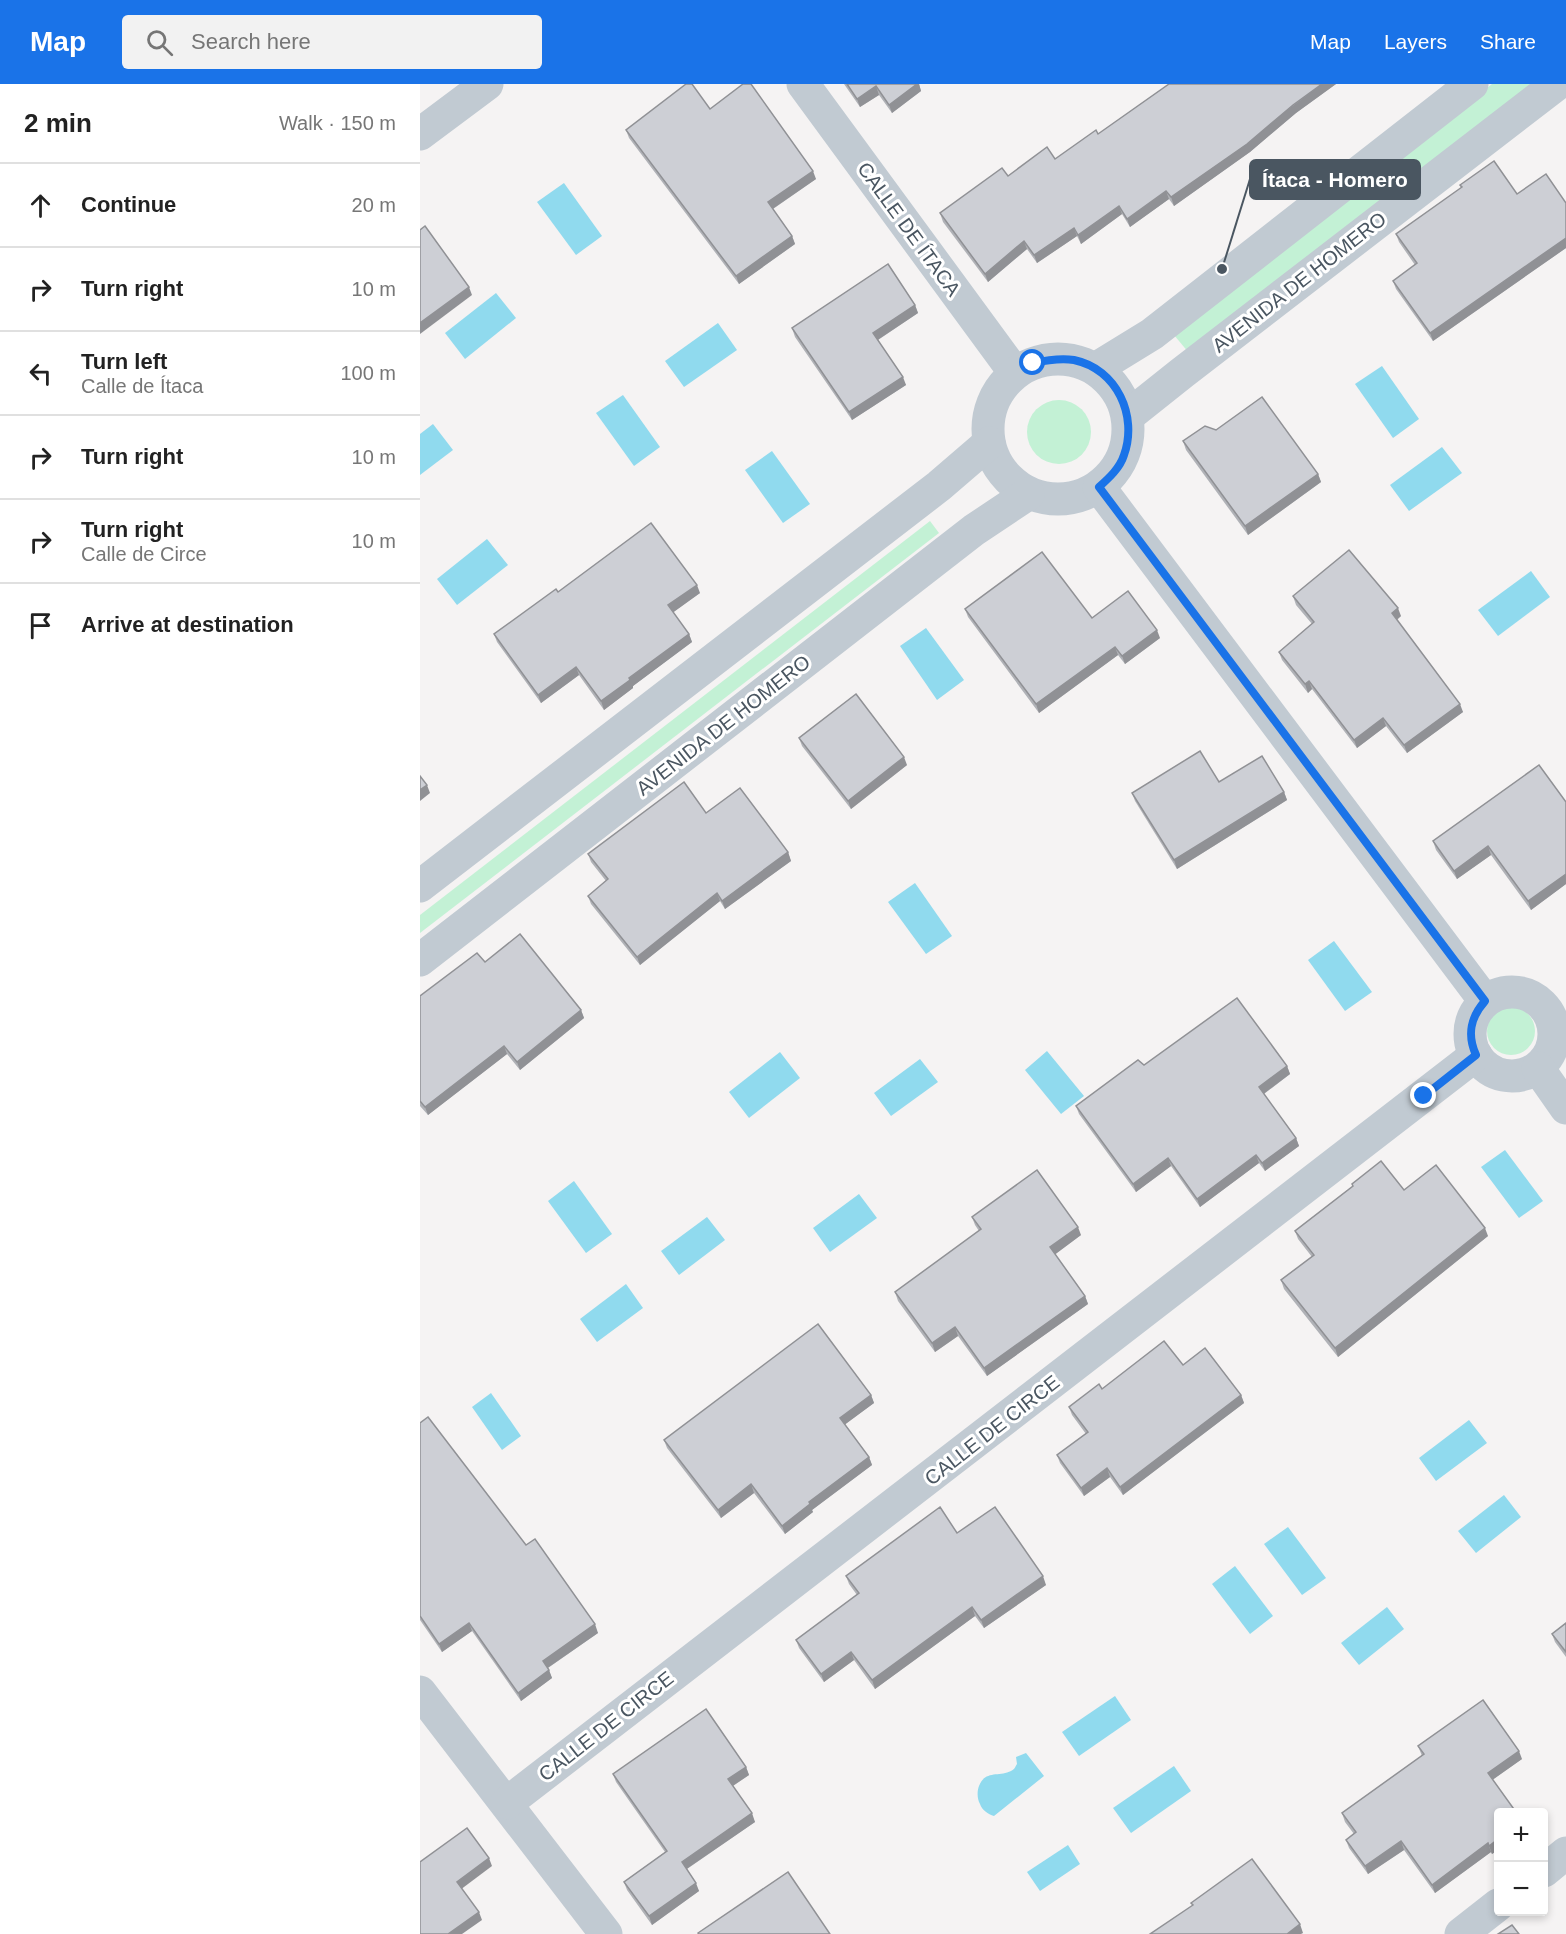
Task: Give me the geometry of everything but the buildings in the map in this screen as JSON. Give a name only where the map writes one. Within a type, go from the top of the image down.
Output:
[{"type":"street","points":[[420,134],[487,84]]},
{"type":"street","name":"CALLE DE ÍTACA","points":[[803,84],[1015,374]]},
{"type":"street","points":[[1095,369],[1152,334],[1472,84]]},
{"type":"street","name":"AVENIDA DE HOMERO","points":[[1128,416],[1557,84]]},
{"type":"street","points":[[1054,359],[1076,360],[1095,369],[1111,382],[1122,398],[1128,416],[1129,436],[1124,456],[1114,473],[1099,487],[1083,496],[1065,500],[1046,500],[1028,494],[1010,481],[996,464],[988,443],[987,423],[992,405],[1001,388],[1015,374],[1033,363],[1054,359]]},
{"type":"street","points":[[420,886],[939,486],[988,443]]},
{"type":"street","points":[[1099,487],[1485,1001]]},
{"type":"street","name":"AVENIDA DE HOMERO","points":[[420,960],[974,530],[1028,494]]},
{"type":"street","points":[[1509,992],[1556,998],[1551,1018],[1555,1031],[1551,1051],[1538,1068],[1516,1076],[1504,1076],[1483,1065],[1471,1044],[1470,1033],[1477,1010],[1485,1001],[1509,992]]},
{"type":"street","name":"CALLE DE CIRCE","points":[[507,1803],[1476,1055]]},
{"type":"street","points":[[1538,1068],[1566,1108]]},
{"type":"street","points":[[420,1692],[606,1934]]},
{"type":"street","points":[[1548,1868],[1566,1853]]},
{"type":"street","points":[[1461,1934],[1494,1908]]},
{"type":"green space","points":[[1492,84],[1532,84],[1189,353],[1174,335]]},
{"type":"green space","points":[[1053,400],[1065,400],[1082,409],[1089,420],[1091,432],[1089,444],[1082,455],[1065,464],[1053,464],[1041,459],[1032,450],[1027,438],[1027,426],[1032,414],[1041,405]]},
{"type":"green space","points":[[930,521],[939,533],[420,933],[420,915]]},
{"type":"green space","points":[[1506,1007],[1516,1007],[1531,1017],[1535,1031],[1534,1040],[1525,1051],[1516,1055],[1506,1055],[1491,1045],[1487,1036],[1487,1026],[1497,1011]]},
{"type":"water","points":[[564,183],[602,236],[576,255],[537,202]]},
{"type":"water","points":[[496,293],[516,318],[465,359],[445,333]]},
{"type":"water","points":[[718,323],[737,350],[684,387],[665,361]]},
{"type":"water","points":[[1382,366],[1419,419],[1393,438],[1355,384]]},
{"type":"water","points":[[623,395],[660,447],[634,466],[596,413]]},
{"type":"water","points":[[433,424],[453,450],[420,475],[420,434]]},
{"type":"water","points":[[1442,447],[1462,473],[1409,511],[1390,485]]},
{"type":"water","points":[[772,451],[810,504],[783,523],[745,470]]},
{"type":"water","points":[[487,539],[508,565],[457,605],[437,579]]},
{"type":"water","points":[[1531,571],[1550,597],[1498,636],[1478,610]]},
{"type":"water","points":[[926,628],[964,680],[937,700],[900,646]]},
{"type":"water","points":[[915,883],[952,936],[926,954],[888,902]]},
{"type":"water","points":[[1334,941],[1372,992],[1345,1011],[1308,960]]},
{"type":"water","points":[[1047,1051],[1084,1096],[1061,1114],[1025,1070]]},
{"type":"water","points":[[780,1052],[800,1078],[749,1118],[729,1092]]},
{"type":"water","points":[[920,1059],[938,1082],[891,1116],[874,1093]]},
{"type":"water","points":[[1505,1150],[1543,1201],[1519,1218],[1481,1167]]},
{"type":"water","points":[[574,1181],[612,1234],[586,1253],[548,1201]]},
{"type":"water","points":[[859,1194],[877,1218],[830,1252],[813,1228]]},
{"type":"water","points":[[707,1217],[725,1240],[679,1275],[661,1251]]},
{"type":"water","points":[[626,1284],[643,1308],[597,1342],[580,1319]]},
{"type":"water","points":[[491,1393],[521,1436],[502,1450],[472,1407]]},
{"type":"water","points":[[1469,1420],[1487,1443],[1436,1481],[1419,1458]]},
{"type":"water","points":[[1504,1495],[1521,1517],[1476,1553],[1458,1531]]},
{"type":"water","points":[[1288,1527],[1326,1578],[1302,1595],[1264,1544]]},
{"type":"water","points":[[1235,1566],[1273,1616],[1250,1634],[1212,1584]]},
{"type":"water","points":[[1387,1607],[1404,1629],[1359,1665],[1341,1643]]},
{"type":"water","points":[[1115,1696],[1131,1720],[1079,1756],[1062,1732]]},
{"type":"water","points":[[1026,1753],[1044,1776],[994,1816],[987,1813],[978,1797],[978,1788],[982,1781],[989,1776],[1012,1770],[1017,1764],[1016,1757]]},
{"type":"water","points":[[1174,1766],[1191,1791],[1131,1833],[1113,1808]]},
{"type":"water","points":[[1068,1845],[1080,1864],[1040,1891],[1027,1872]]},
{"type":"place","name":"Ítaca - Homero","points":[[1222,269]]},
{"type":"route","points":[[1033,363],[1054,359],[1076,360],[1095,369],[1111,382],[1122,398],[1128,416],[1129,436],[1124,456],[1114,473],[1099,487],[1485,1001],[1477,1010],[1472,1021],[1471,1044],[1476,1055],[1424,1096]]}]
